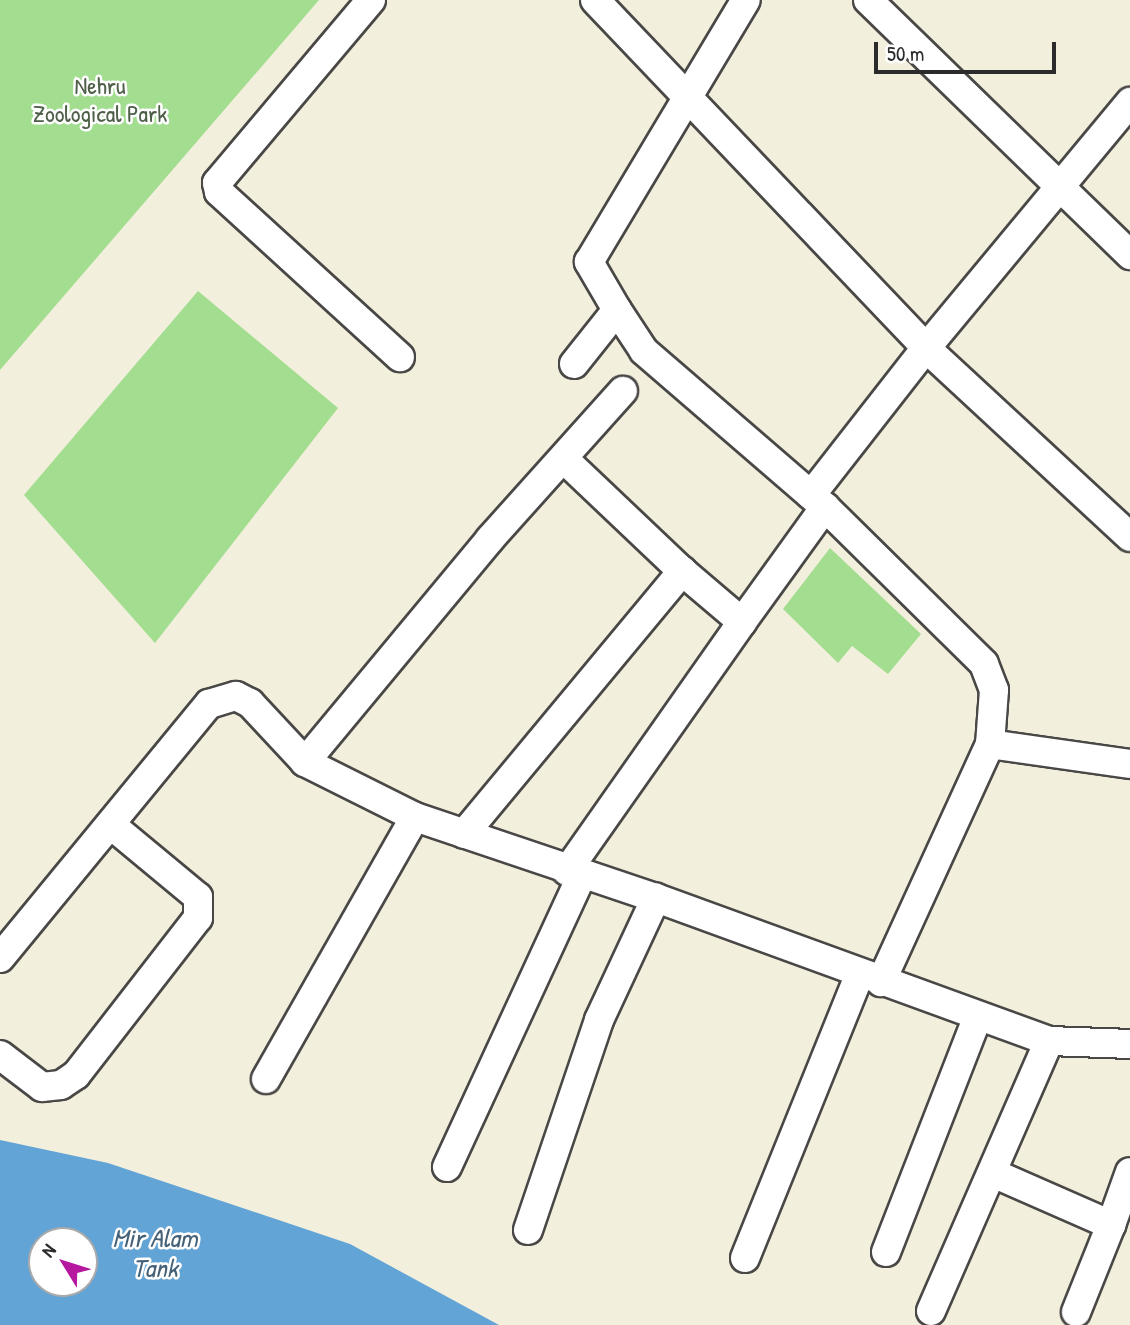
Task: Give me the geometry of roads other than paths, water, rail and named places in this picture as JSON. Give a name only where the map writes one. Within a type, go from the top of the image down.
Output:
[{"type":"street","points":[[371,0],[217,183],[219,192],[400,357]]},
{"type":"street","points":[[595,0],[926,348],[1130,537]]},
{"type":"street","points":[[745,1258],[871,978],[990,744],[994,690],[984,664],[818,501],[644,351],[589,262],[746,0]]},
{"type":"street","points":[[868,0],[1130,255]]},
{"type":"street","points":[[447,1167],[574,873],[742,622],[818,501],[926,348],[1130,102]]},
{"type":"street","points":[[574,364],[617,310]]},
{"type":"street","points":[[305,762],[490,539],[623,391]]},
{"type":"street","points":[[564,459],[682,571],[742,622]]},
{"type":"street","points":[[464,834],[682,571]]},
{"type":"street","points":[[0,958],[209,704],[223,697],[250,703],[305,762],[415,817],[574,873],[656,898],[1049,1041],[1130,1044]]},
{"type":"street","points":[[990,744],[1130,764]]},
{"type":"street","points":[[266,1079],[415,817]]},
{"type":"street","points":[[0,1055],[42,1087],[69,1080],[198,918],[198,897],[110,824]]},
{"type":"street","points":[[528,1230],[598,1020],[656,898]]},
{"type":"street","points":[[886,1252],[978,1016]]},
{"type":"street","points":[[931,1311],[995,1174],[1049,1041]]},
{"type":"street","points":[[1076,1312],[1130,1172]]},
{"type":"street","points":[[995,1174],[1111,1225]]},
{"type":"water","name":"Mir Alam Tank","points":[[0,1140],[108,1163],[350,1244],[499,1325],[0,1325]]},
{"type":"park label","name":"Nehru Zoological Park","points":[[100,100]]}]
